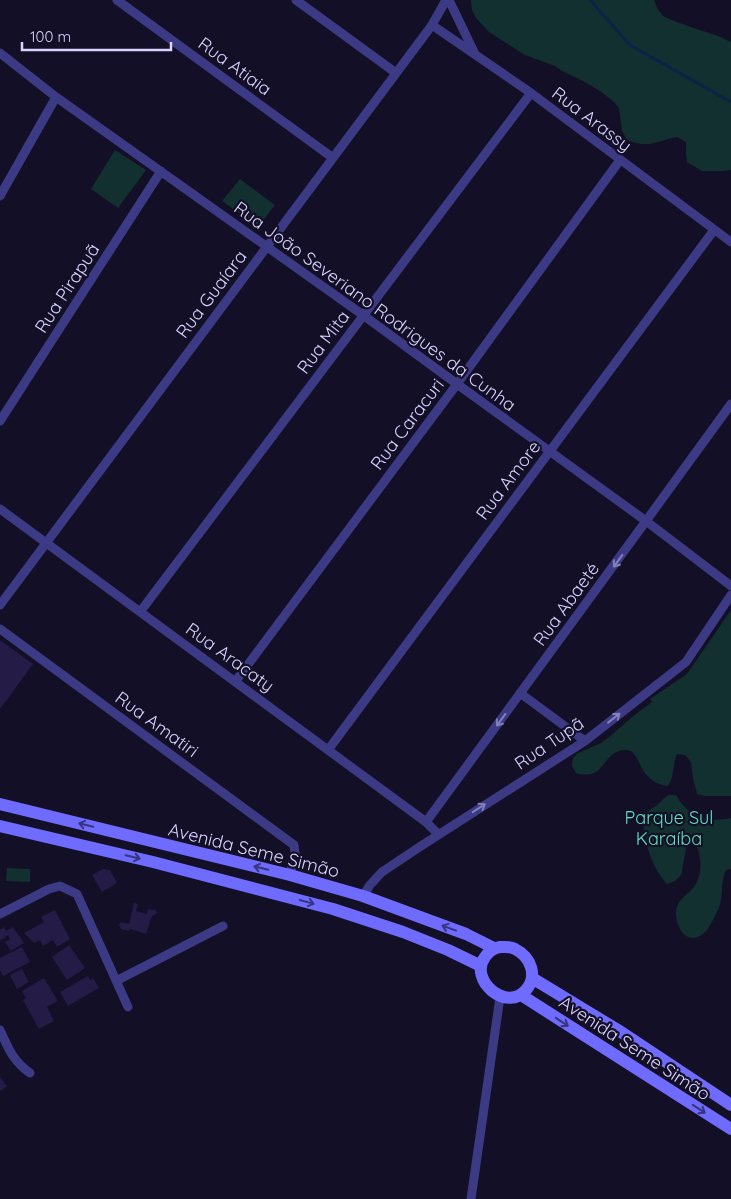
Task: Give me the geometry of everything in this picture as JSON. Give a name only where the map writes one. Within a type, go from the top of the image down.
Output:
[{"type":"main road","name":"Avenida Seme Simão","points":[[0,804],[290,875],[363,896],[466,934],[494,948]]},
{"type":"main road","name":"Avenida Seme Simão","points":[[0,826],[153,862],[332,909],[403,932],[448,950],[480,966]]},
{"type":"main road","points":[[82,846],[105,847],[111,845],[117,833]]},
{"type":"main road","points":[[507,946],[515,949],[526,957],[531,964],[532,978],[530,985],[521,995],[512,998],[500,997],[493,992],[481,977],[480,966],[494,948],[507,946]]},
{"type":"main road","name":"Avenida Seme Simão","points":[[532,978],[621,1032],[731,1105]]},
{"type":"main road","name":"Avenida Seme Simão","points":[[521,995],[731,1129]]},
{"type":"street","name":"Rua Atiaia","points":[[118,0],[332,158]]},
{"type":"street","points":[[296,0],[396,73]]},
{"type":"street","name":"Rua Guaíara","points":[[0,605],[396,73],[448,0]]},
{"type":"street","points":[[448,0],[475,53]]},
{"type":"street","name":"Rua Arassy","points":[[432,24],[531,93],[731,242]]},
{"type":"street","name":"Rua João Severiano Rodrigues da Cunha","points":[[0,53],[56,97],[363,315],[646,521],[731,586]]},
{"type":"street","name":"Rua Mita","points":[[140,612],[531,93]]},
{"type":"street","points":[[0,196],[56,97]]},
{"type":"street","name":"Rua Caracuri","points":[[235,682],[457,384],[620,160]]},
{"type":"street","name":"Rua Pirapuã","points":[[0,421],[161,172]]},
{"type":"street","name":"Rua Amore","points":[[328,750],[714,230]]},
{"type":"street","name":"Rua Abaeté","points":[[426,822],[731,404]]},
{"type":"street","name":"Rua Aracaty","points":[[0,509],[426,822],[438,834]]},
{"type":"street","name":"Rua Tupã","points":[[363,896],[382,872],[585,740],[686,662],[731,595]]},
{"type":"street","name":"Rua Amatiri","points":[[0,629],[294,845],[295,853],[290,875]]},
{"type":"street","points":[[520,693],[585,740]]},
{"type":"street","points":[[0,914],[49,889],[60,886],[77,894],[128,1007]]},
{"type":"street","points":[[116,981],[223,926]]},
{"type":"street","points":[[471,1199],[500,997]]},
{"type":"street","points":[[0,1030],[20,1066],[30,1073]]},
{"type":"green space","points":[[471,0],[654,0],[663,16],[731,42],[731,170],[702,171],[687,162],[686,142],[677,137],[647,144],[627,140],[622,131],[619,108],[613,101],[583,81],[555,66],[525,55],[489,32],[476,18],[472,10]]},
{"type":"green space","points":[[115,150],[146,170],[118,208],[91,189]]},
{"type":"green space","points":[[240,179],[275,205],[258,227],[222,201]]},
{"type":"green space","name":"Parque Sul Karaíba","points":[[731,610],[731,796],[705,796],[697,794],[691,762],[685,755],[677,754],[672,778],[668,786],[658,784],[650,778],[635,755],[626,750],[618,751],[612,755],[599,770],[593,773],[586,775],[576,773],[572,766],[573,758],[578,753],[608,738],[652,702],[650,699],[687,674]]},
{"type":"green space","name":"Parque Sul Karaíba","points":[[668,795],[676,795],[686,809],[699,817],[714,820],[731,818],[731,869],[726,870],[724,874],[721,902],[707,930],[694,938],[685,935],[679,927],[676,911],[678,903],[694,887],[697,881],[700,868],[698,848],[691,837],[687,843],[681,875],[675,881],[667,884],[652,861],[644,832],[644,814]]},
{"type":"green space","points":[[7,868],[30,869],[30,882],[6,881]]},
{"type":"building","points":[[0,640],[33,664],[0,709]]},
{"type":"building","points":[[103,869],[110,870],[117,883],[102,892],[92,875]]},
{"type":"building","points":[[134,903],[138,904],[136,911],[147,914],[148,909],[155,909],[157,913],[152,916],[146,934],[130,929],[129,931],[121,929],[119,925],[121,922],[129,924]]},
{"type":"building","points":[[55,910],[70,939],[57,947],[53,940],[43,946],[40,940],[34,943],[24,933],[44,922],[41,917]]},
{"type":"building","points":[[4,927],[6,931],[13,927],[24,943],[11,951],[5,942],[10,939],[8,935],[0,941],[0,930]]},
{"type":"building","points":[[69,945],[85,968],[67,980],[52,957]]},
{"type":"building","points":[[22,947],[30,962],[3,976],[0,970],[0,958]]},
{"type":"building","points":[[22,969],[29,982],[17,989],[10,975]]},
{"type":"building","points":[[88,976],[90,980],[93,978],[99,988],[68,1006],[60,992]]},
{"type":"building","points":[[44,978],[58,1001],[47,1007],[54,1021],[39,1029],[23,1000],[26,998],[22,991]]},
{"type":"building","points":[[0,1077],[7,1086],[0,1091]]},
{"type":"waterway","points":[[590,0],[630,45],[731,102]]}]
